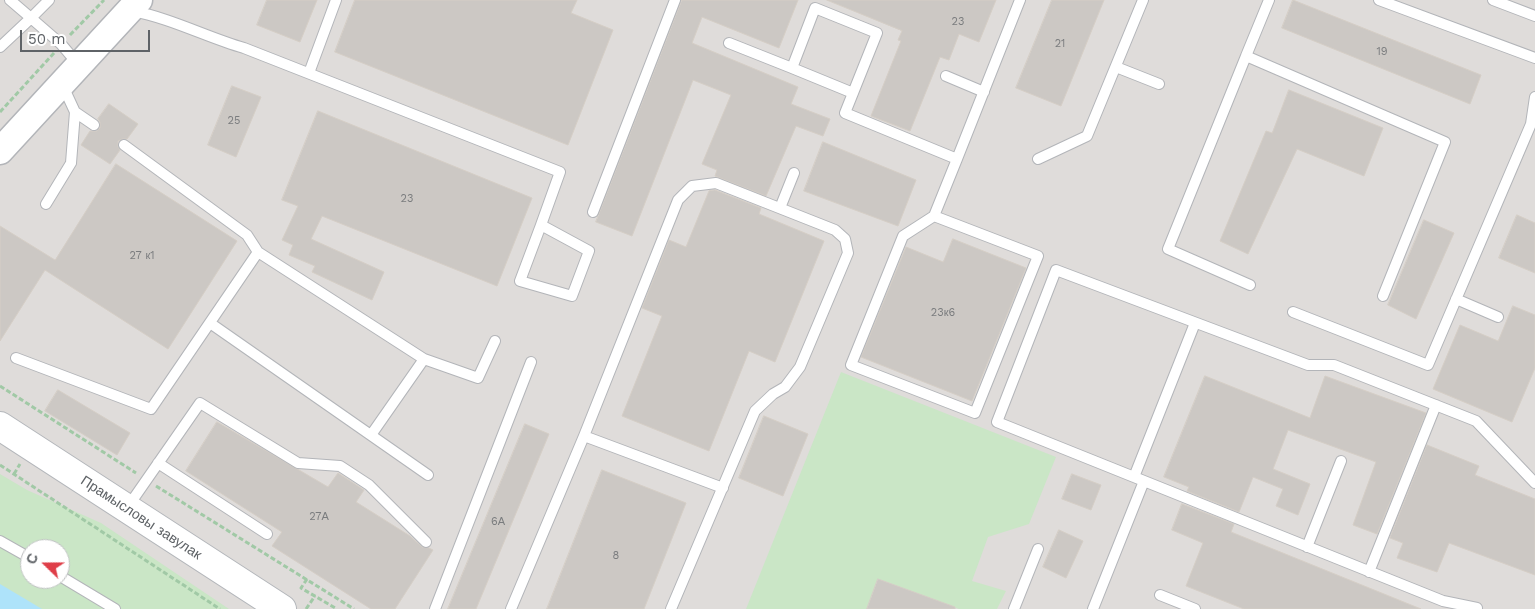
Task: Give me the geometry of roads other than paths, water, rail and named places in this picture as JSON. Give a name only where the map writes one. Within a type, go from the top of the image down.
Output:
[{"type":"main road","name":"Прамысловы завулак","points":[[0,426],[282,609]]},
{"type":"street","points":[[0,151],[134,5]]},
{"type":"lane","points":[[10,0],[61,44],[79,65]]},
{"type":"lane","points":[[0,47],[49,0]]},
{"type":"lane","points":[[309,73],[336,0]]},
{"type":"lane","points":[[593,212],[675,0]]},
{"type":"lane","points":[[934,216],[1038,256],[975,413],[851,365],[903,236],[934,216],[1020,0]]},
{"type":"lane","points":[[1038,159],[1087,136],[1143,0]]},
{"type":"lane","points":[[1250,285],[1168,249],[1269,0]]},
{"type":"lane","points":[[1379,0],[1535,58]]},
{"type":"lane","points":[[1493,0],[1535,16]]},
{"type":"lane","points":[[134,5],[149,14],[309,73],[560,172],[520,281],[572,296],[589,250],[541,225]]},
{"type":"lane","points":[[792,68],[815,8],[877,33],[845,113],[957,159]]},
{"type":"lane","points":[[729,43],[853,92]]},
{"type":"lane","points":[[1246,56],[1446,142],[1383,296]]},
{"type":"lane","points":[[1116,68],[1159,84]]},
{"type":"lane","points":[[946,76],[984,92]]},
{"type":"lane","points":[[62,85],[75,112],[94,125]]},
{"type":"lane","points":[[1293,312],[1428,365],[1533,124],[1535,97]]},
{"type":"lane","points":[[46,204],[71,163],[75,112]]},
{"type":"lane","points":[[124,145],[247,235],[258,252],[424,359],[478,378],[496,341]]},
{"type":"lane","points":[[780,208],[794,173]]},
{"type":"lane","points":[[511,609],[584,436],[678,200],[692,186],[716,183],[835,230],[845,239],[848,253],[800,366],[785,387],[773,394],[755,411],[671,609]]},
{"type":"lane","points":[[16,358],[151,409],[258,252]]},
{"type":"lane","points":[[1478,609],[1443,601],[997,422],[1056,270],[1308,365],[1334,365],[1476,421],[1535,483]]},
{"type":"lane","points":[[1456,299],[1498,317]]},
{"type":"lane","points":[[1134,477],[1195,322]]},
{"type":"lane","points":[[210,323],[428,475]]},
{"type":"lane","points":[[371,435],[424,359]]},
{"type":"lane","points":[[435,609],[532,362]]},
{"type":"lane","points":[[127,509],[200,403],[298,463],[340,466],[369,485],[426,542]]},
{"type":"lane","points":[[1369,572],[1436,405]]},
{"type":"lane","points":[[584,436],[723,488]]},
{"type":"lane","points":[[1307,547],[1341,461]]},
{"type":"lane","points":[[158,463],[267,534]]},
{"type":"lane","points":[[1094,609],[1144,481]]},
{"type":"lane","points":[[0,541],[20,552]]},
{"type":"lane","points":[[1014,609],[1038,549]]},
{"type":"lane","points":[[70,582],[115,609]]},
{"type":"lane","points":[[1160,595],[1195,609]]},
{"type":"water","points":[[0,584],[42,609],[0,609]]}]
